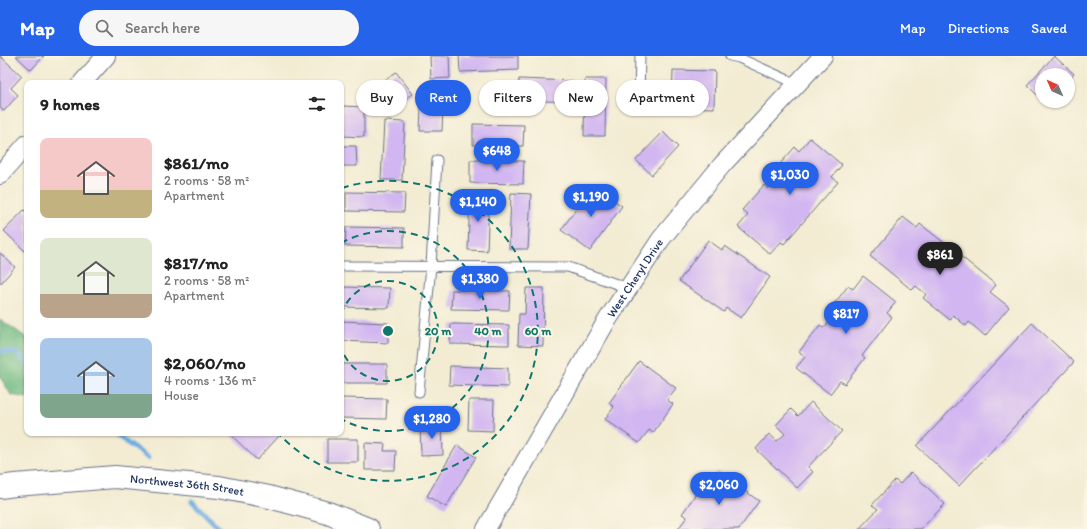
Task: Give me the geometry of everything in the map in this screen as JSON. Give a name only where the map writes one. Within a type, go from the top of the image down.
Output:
[{"type":"main road","name":"Northwest 36th Street","points":[[0,487],[14,484],[115,477],[219,487],[268,496],[328,513],[368,529]]},
{"type":"street","points":[[85,80],[106,56]]},
{"type":"street","name":"West Cheryl Drive","points":[[486,529],[606,322],[661,239],[722,165],[823,56]]},
{"type":"street","points":[[0,175],[24,147]]},
{"type":"lane","points":[[639,80],[640,56]]},
{"type":"lane","points":[[730,56],[739,58],[797,84]]},
{"type":"lane","points":[[419,392],[431,266],[437,160]]},
{"type":"lane","points":[[344,266],[568,267],[628,288]]},
{"type":"green space","points":[[0,319],[24,336],[24,397],[11,395],[0,377]]},
{"type":"building","points":[[0,56],[22,76],[11,88],[18,95],[4,111],[0,108]]},
{"type":"building","points":[[16,56],[44,56],[31,70]]},
{"type":"building","points":[[430,56],[449,56],[450,78],[431,79]]},
{"type":"building","points":[[459,56],[518,56],[518,70],[460,72]]},
{"type":"building","points":[[1054,56],[1067,68],[1043,68]]},
{"type":"building","points":[[673,70],[715,71],[714,108],[709,108],[709,80],[673,80]]},
{"type":"building","points":[[396,72],[402,80],[385,80]]},
{"type":"building","points":[[1035,76],[1035,93],[1027,85]]},
{"type":"building","points":[[519,79],[546,80],[519,80]]},
{"type":"building","points":[[585,79],[606,79],[606,80]]},
{"type":"building","points":[[546,80],[554,80],[554,101],[546,101]]},
{"type":"building","points":[[407,86],[413,94],[407,98]]},
{"type":"building","points":[[344,106],[356,107],[356,116],[364,116],[364,137],[344,136]]},
{"type":"building","points":[[421,116],[443,116],[442,131],[420,131]]},
{"type":"building","points":[[584,116],[605,116],[605,136],[584,136]]},
{"type":"building","points":[[384,121],[405,122],[402,180],[381,180]]},
{"type":"building","points":[[473,124],[524,125],[523,146],[473,145]]},
{"type":"building","points":[[663,132],[678,147],[652,175],[636,160]]},
{"type":"building","points":[[810,138],[842,165],[832,177],[838,182],[784,244],[781,242],[770,254],[738,227],[748,215],[742,210],[764,185],[768,189],[778,177],[772,173],[795,147],[799,151]]},
{"type":"building","points":[[344,146],[356,146],[357,166],[344,166]]},
{"type":"building","points":[[470,160],[524,161],[523,184],[470,183]]},
{"type":"building","points":[[593,186],[622,206],[590,251],[561,230]]},
{"type":"building","points":[[346,192],[405,193],[404,212],[346,211]]},
{"type":"building","points":[[470,192],[480,192],[479,197],[489,198],[487,251],[468,250]]},
{"type":"building","points":[[511,193],[531,194],[528,249],[509,249]]},
{"type":"building","points":[[24,210],[24,250],[4,231]]},
{"type":"building","points":[[903,217],[917,228],[920,224],[947,245],[943,250],[953,258],[958,254],[996,285],[990,292],[1009,307],[985,336],[969,322],[966,326],[953,315],[950,320],[923,298],[926,294],[916,286],[912,290],[870,256]]},
{"type":"building","points":[[346,227],[404,228],[404,247],[345,246]]},
{"type":"building","points":[[708,240],[722,250],[725,246],[770,277],[741,318],[726,308],[724,312],[679,281]]},
{"type":"building","points":[[0,253],[15,267],[0,284]]},
{"type":"building","points":[[863,276],[896,302],[887,313],[892,317],[862,356],[865,358],[845,384],[840,381],[830,394],[796,368],[805,357],[799,352],[820,325],[824,328],[833,317],[827,313],[848,286],[853,289]]},
{"type":"building","points":[[344,287],[390,288],[389,308],[344,307]]},
{"type":"building","points":[[526,288],[544,288],[543,346],[518,345],[519,314],[525,314]]},
{"type":"building","points":[[452,290],[510,291],[509,310],[451,309]]},
{"type":"building","points":[[344,321],[388,323],[388,343],[344,341]]},
{"type":"building","points":[[1032,323],[1074,362],[959,486],[917,446]]},
{"type":"building","points":[[451,324],[509,325],[509,345],[450,344]]},
{"type":"building","points":[[639,361],[676,388],[667,400],[673,404],[653,433],[649,430],[639,443],[605,419],[614,407],[609,403]]},
{"type":"building","points":[[344,364],[387,364],[387,383],[344,383]]},
{"type":"building","points":[[450,366],[508,368],[508,387],[449,385]]},
{"type":"building","points":[[344,398],[387,399],[386,419],[344,418]]},
{"type":"building","points":[[469,400],[494,400],[493,431],[468,430]]},
{"type":"building","points":[[811,402],[842,431],[808,467],[813,472],[797,488],[756,449],[769,434],[777,441],[785,434],[776,425],[791,409],[798,416]]},
{"type":"building","points":[[442,425],[443,455],[421,456],[420,426]]},
{"type":"building","points":[[232,436],[279,436],[257,460]]},
{"type":"building","points":[[327,439],[358,439],[358,462],[327,462]]},
{"type":"building","points":[[365,443],[385,444],[384,451],[396,451],[395,470],[365,470]]},
{"type":"building","points":[[457,445],[476,457],[446,507],[427,496]]},
{"type":"building","points":[[717,471],[759,501],[739,529],[678,529],[687,517],[682,514],[702,485],[706,488]]},
{"type":"building","points":[[911,472],[945,504],[921,529],[859,529],[878,509],[872,505],[895,480],[900,484]]},
{"type":"waterway","points":[[0,351],[16,353],[24,360]]},
{"type":"waterway","points":[[119,437],[148,458]]},
{"type":"waterway","points":[[192,501],[220,529]]}]
